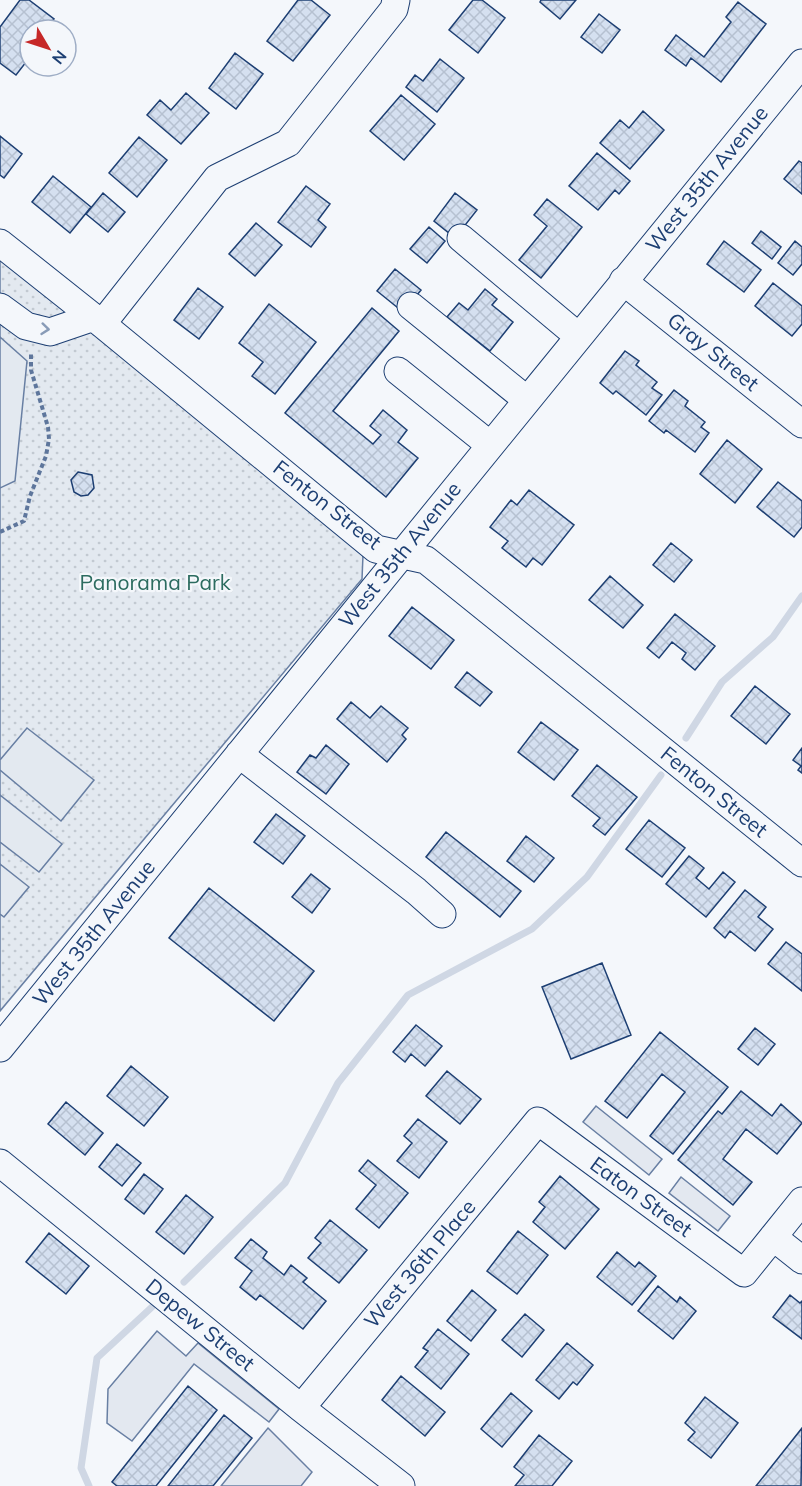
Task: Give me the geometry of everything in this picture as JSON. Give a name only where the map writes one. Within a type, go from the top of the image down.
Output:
[{"type":"street","points":[[0,307],[26,326],[50,332],[98,320],[217,178],[288,143],[394,9],[396,0]]},
{"type":"street","name":"West 35th Avenue","points":[[0,1048],[802,63]]},
{"type":"street","points":[[461,238],[578,336]]},
{"type":"street","name":"Fenton Street","points":[[0,243],[98,320],[376,549],[426,560],[802,863]]},
{"type":"street","name":"Gray Street","points":[[623,281],[802,424]]},
{"type":"street","points":[[411,306],[527,400]]},
{"type":"street","points":[[398,371],[490,445]]},
{"type":"street","points":[[239,754],[416,891],[441,914]]},
{"type":"street","name":"Eaton Street","points":[[538,1121],[744,1273],[773,1237]]},
{"type":"street","name":"West 36th Place","points":[[301,1408],[538,1121]]},
{"type":"street","name":"Depew Street","points":[[0,1163],[301,1408],[401,1486]]},
{"type":"street","points":[[802,1201],[773,1237],[802,1260]]},
{"type":"path","points":[[0,532],[24,521],[30,496],[46,456],[49,439],[48,427],[31,370],[32,349]]},
{"type":"green space","name":"Panorama Park","points":[[0,255],[363,555],[362,579],[0,1011]]},
{"type":"green space","points":[[0,337],[27,361],[15,481],[0,488]]},
{"type":"green space","points":[[27,728],[94,780],[61,821],[0,770],[0,760]]},
{"type":"green space","points":[[0,795],[62,844],[39,872],[0,842]]},
{"type":"green space","points":[[0,864],[29,887],[4,917],[0,914]]},
{"type":"shaded area","points":[[596,1106],[662,1159],[649,1175],[583,1122]]},
{"type":"shaded area","points":[[681,1177],[730,1216],[718,1231],[669,1193]]},
{"type":"shaded area","points":[[157,1331],[186,1356],[198,1343],[279,1409],[269,1422],[194,1364],[132,1441],[107,1423],[108,1389]]},
{"type":"shaded area","points":[[268,1428],[312,1472],[301,1486],[221,1486]]},
{"type":"building","points":[[20,0],[29,0],[53,18],[18,18],[18,72],[16,75],[0,63],[0,27]]},
{"type":"building","points":[[298,0],[311,0],[330,15],[293,61],[267,41]]},
{"type":"building","points":[[473,0],[482,0],[505,18],[478,53],[449,30]]},
{"type":"building","points":[[541,0],[576,0],[560,19],[540,2]]},
{"type":"building","points":[[738,2],[766,24],[721,82],[691,58],[686,66],[665,50],[676,35],[704,57],[731,22],[726,17]]},
{"type":"building","points":[[599,14],[620,30],[602,53],[581,37]]},
{"type":"building","points":[[235,53],[263,74],[236,109],[209,88]]},
{"type":"building","points":[[440,59],[464,78],[437,112],[406,87],[415,75],[423,81]]},
{"type":"building","points":[[186,93],[209,113],[181,144],[147,115],[160,100],[171,110]]},
{"type":"building","points":[[401,95],[435,124],[404,160],[370,131]]},
{"type":"building","points":[[643,111],[664,130],[630,169],[600,143],[620,120],[629,128]]},
{"type":"building","points":[[0,136],[22,154],[4,178],[0,175]]},
{"type":"building","points":[[139,137],[167,160],[137,197],[109,173]]},
{"type":"building","points":[[597,153],[630,181],[619,194],[615,190],[598,210],[569,186]]},
{"type":"building","points":[[799,161],[802,163],[802,194],[784,179]]},
{"type":"building","points":[[53,176],[91,207],[70,233],[32,202]]},
{"type":"building","points":[[306,186],[330,204],[318,220],[326,227],[311,247],[278,222]]},
{"type":"building","points":[[103,193],[125,212],[108,232],[86,214]]},
{"type":"building","points":[[455,193],[477,210],[455,238],[434,221]]},
{"type":"building","points":[[547,199],[582,227],[541,278],[519,260],[547,226],[534,215]]},
{"type":"building","points":[[256,223],[282,245],[255,276],[229,254]]},
{"type":"building","points":[[429,227],[445,241],[427,263],[410,249]]},
{"type":"building","points":[[761,231],[781,247],[772,259],[752,243]]},
{"type":"building","points":[[724,241],[761,270],[744,292],[707,264]]},
{"type":"building","points":[[795,241],[802,247],[802,264],[793,275],[778,263]]},
{"type":"building","points":[[395,269],[421,290],[403,312],[377,291]]},
{"type":"building","points":[[773,283],[802,306],[802,324],[792,336],[755,306]]},
{"type":"building","points":[[198,288],[223,307],[199,339],[174,320]]},
{"type":"building","points":[[485,289],[497,299],[492,305],[513,322],[490,351],[447,317],[459,303],[468,310]]},
{"type":"building","points":[[269,304],[316,342],[275,394],[252,376],[263,362],[239,343]]},
{"type":"building","points":[[372,308],[399,331],[333,411],[373,444],[381,435],[370,426],[383,410],[407,430],[398,442],[418,458],[386,497],[285,413]]},
{"type":"building","points":[[625,351],[639,361],[636,365],[657,382],[652,388],[662,395],[646,415],[616,391],[613,394],[600,383]]},
{"type":"building","points":[[674,390],[688,401],[685,406],[705,422],[701,427],[709,433],[695,452],[666,430],[664,433],[649,421]]},
{"type":"building","points":[[727,440],[762,469],[735,503],[700,474]]},
{"type":"building","points":[[78,472],[92,475],[94,488],[88,495],[81,496],[74,492],[71,480]]},
{"type":"building","points":[[778,482],[802,501],[802,527],[794,537],[757,507]]},
{"type":"building","points":[[529,490],[574,525],[542,565],[533,558],[526,567],[502,548],[508,541],[490,527],[511,500],[517,505]]},
{"type":"building","points":[[671,543],[692,560],[674,582],[653,565]]},
{"type":"building","points":[[610,576],[643,605],[623,628],[589,600]]},
{"type":"building","points":[[412,607],[454,640],[431,669],[389,636]]},
{"type":"building","points":[[675,614],[715,646],[695,670],[682,659],[686,653],[672,642],[659,658],[647,648]]},
{"type":"building","points":[[467,672],[492,692],[480,706],[455,687]]},
{"type":"building","points":[[755,686],[790,714],[766,744],[731,716]]},
{"type":"building","points":[[351,702],[370,718],[381,706],[408,728],[402,735],[406,739],[387,762],[337,719]]},
{"type":"building","points":[[541,722],[578,750],[554,780],[518,752]]},
{"type":"building","points":[[326,745],[349,764],[326,794],[297,772],[310,755],[316,758]]},
{"type":"building","points":[[802,748],[802,773],[798,770],[801,766],[793,760]]},
{"type":"building","points":[[597,765],[637,797],[605,835],[593,826],[600,818],[572,796]]},
{"type":"building","points":[[276,814],[305,836],[283,864],[254,842]]},
{"type":"building","points":[[649,820],[685,848],[662,877],[626,849]]},
{"type":"building","points":[[446,832],[521,891],[500,917],[426,857]]},
{"type":"building","points":[[526,836],[554,858],[534,882],[507,861]]},
{"type":"building","points":[[689,856],[704,868],[696,878],[709,889],[723,872],[735,882],[706,917],[666,884]]},
{"type":"building","points":[[311,874],[330,889],[312,913],[292,897]]},
{"type":"building","points":[[209,888],[314,971],[274,1021],[169,938]]},
{"type":"building","points":[[745,890],[766,907],[758,917],[773,929],[755,951],[730,931],[725,938],[714,928]]},
{"type":"building","points":[[786,942],[802,954],[802,991],[768,964]]},
{"type":"building","points":[[602,963],[631,1035],[571,1059],[542,987]]},
{"type":"building","points":[[416,1025],[442,1046],[425,1066],[411,1054],[405,1062],[393,1052]]},
{"type":"building","points":[[755,1028],[775,1044],[758,1065],[738,1049]]},
{"type":"building","points":[[660,1032],[728,1087],[673,1154],[650,1136],[685,1092],[662,1074],[627,1118],[605,1101]]},
{"type":"building","points":[[131,1066],[168,1097],[144,1126],[107,1096]]},
{"type":"building","points":[[447,1071],[481,1099],[460,1124],[426,1096]]},
{"type":"building","points":[[741,1091],[772,1116],[781,1104],[802,1123],[777,1154],[746,1129],[723,1159],[752,1182],[733,1205],[678,1160],[718,1111],[722,1114]]},
{"type":"building","points":[[66,1102],[103,1133],[85,1155],[48,1124]]},
{"type":"building","points":[[418,1119],[447,1142],[419,1178],[397,1161],[412,1143],[404,1136]]},
{"type":"building","points":[[117,1144],[141,1163],[122,1186],[99,1167]]},
{"type":"building","points":[[368,1160],[408,1193],[379,1228],[356,1209],[376,1185],[359,1171]]},
{"type":"building","points":[[144,1174],[163,1189],[144,1214],[125,1199]]},
{"type":"building","points":[[560,1176],[599,1209],[565,1249],[533,1222],[545,1207],[539,1202]]},
{"type":"building","points":[[186,1195],[213,1217],[184,1254],[156,1232]]},
{"type":"building","points":[[330,1220],[367,1250],[339,1283],[308,1258],[321,1243],[315,1238]]},
{"type":"building","points":[[518,1231],[548,1255],[517,1294],[487,1271]]},
{"type":"building","points":[[49,1233],[89,1266],[66,1294],[26,1262]]},
{"type":"building","points":[[251,1239],[267,1252],[263,1258],[284,1275],[291,1265],[307,1278],[303,1282],[326,1301],[303,1329],[260,1295],[256,1300],[240,1287],[252,1271],[235,1258]]},
{"type":"building","points":[[617,1252],[635,1267],[639,1262],[656,1276],[632,1305],[597,1277]]},
{"type":"building","points":[[658,1286],[677,1302],[680,1297],[696,1311],[673,1339],[638,1311]]},
{"type":"building","points":[[472,1290],[496,1310],[471,1341],[447,1321]]},
{"type":"building","points":[[790,1295],[800,1303],[802,1301],[802,1339],[773,1317]]},
{"type":"building","points":[[525,1314],[544,1330],[522,1357],[502,1340]]},
{"type":"building","points":[[438,1329],[469,1354],[441,1389],[415,1367],[428,1351],[423,1348]]},
{"type":"building","points":[[567,1343],[593,1365],[577,1385],[573,1382],[559,1399],[536,1380]]},
{"type":"building","points":[[401,1376],[445,1412],[425,1436],[382,1400]]},
{"type":"building","points":[[188,1386],[217,1410],[156,1486],[117,1486],[112,1482]]},
{"type":"building","points":[[511,1393],[532,1411],[502,1447],[481,1429]]},
{"type":"building","points":[[705,1397],[738,1423],[711,1458],[688,1440],[695,1432],[685,1423]]},
{"type":"building","points":[[224,1415],[252,1438],[213,1486],[168,1486]]},
{"type":"building","points":[[802,1428],[801,1486],[756,1486]]},
{"type":"building","points":[[539,1435],[572,1461],[552,1486],[515,1486],[524,1475],[514,1467]]},
{"type":"waterway","points":[[686,738],[722,682],[773,637],[802,596]]},
{"type":"waterway","points":[[184,1282],[285,1183],[338,1083],[408,995],[532,929],[587,877],[661,775]]},
{"type":"waterway","points":[[89,1486],[81,1468],[97,1358],[152,1307]]}]
